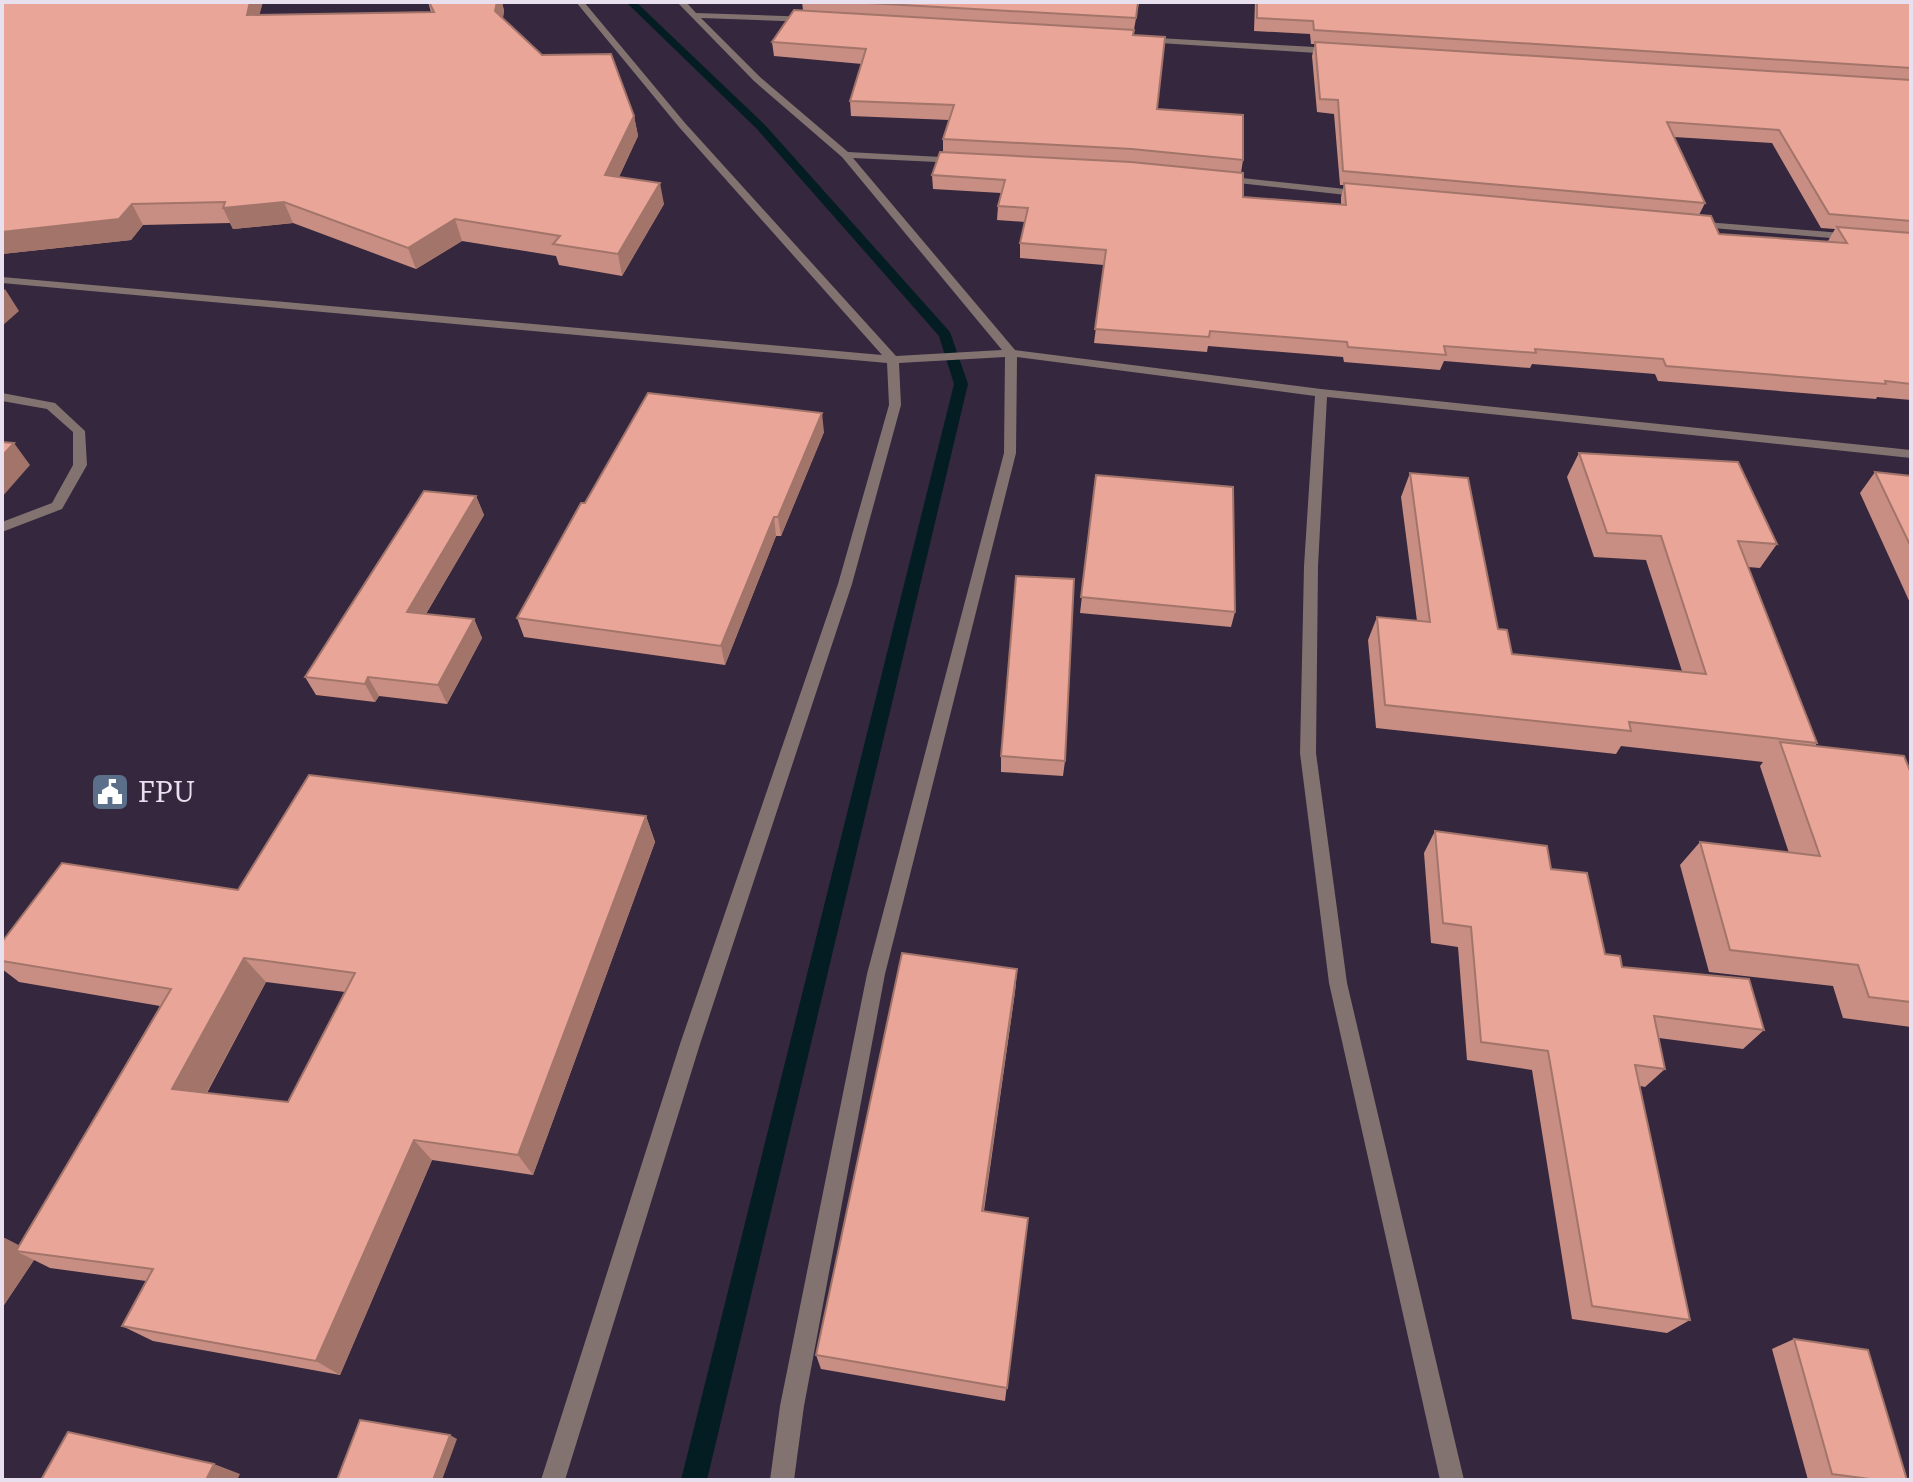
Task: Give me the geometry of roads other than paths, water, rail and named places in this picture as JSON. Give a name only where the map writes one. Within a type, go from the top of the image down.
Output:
[{"type":"street","points":[[553,1480],[690,1044],[845,584],[895,405],[893,360],[682,125],[580,2]]},
{"type":"street","points":[[681,2],[757,79],[845,155],[1011,353],[1010,453],[876,974],[792,1406],[782,1480]]},
{"type":"street","points":[[695,15],[820,19]]},
{"type":"street","points":[[1136,38],[1342,52]]},
{"type":"street","points":[[845,155],[966,160]]},
{"type":"street","points":[[1209,178],[1384,196]]},
{"type":"street","points":[[1679,223],[1865,238]]},
{"type":"street","points":[[2,280],[893,360],[1011,353],[1321,393],[1911,454]]},
{"type":"street","points":[[1321,393],[1311,566],[1308,753],[1338,983],[1452,1480]]},
{"type":"street","points":[[2,397],[51,406],[79,431],[80,465],[57,506],[2,527]]},
{"type":"waterway","points":[[631,2],[761,127],[945,335],[961,384],[694,1480]]},
{"type":"place","name":"FPU","points":[[110,792]]}]
